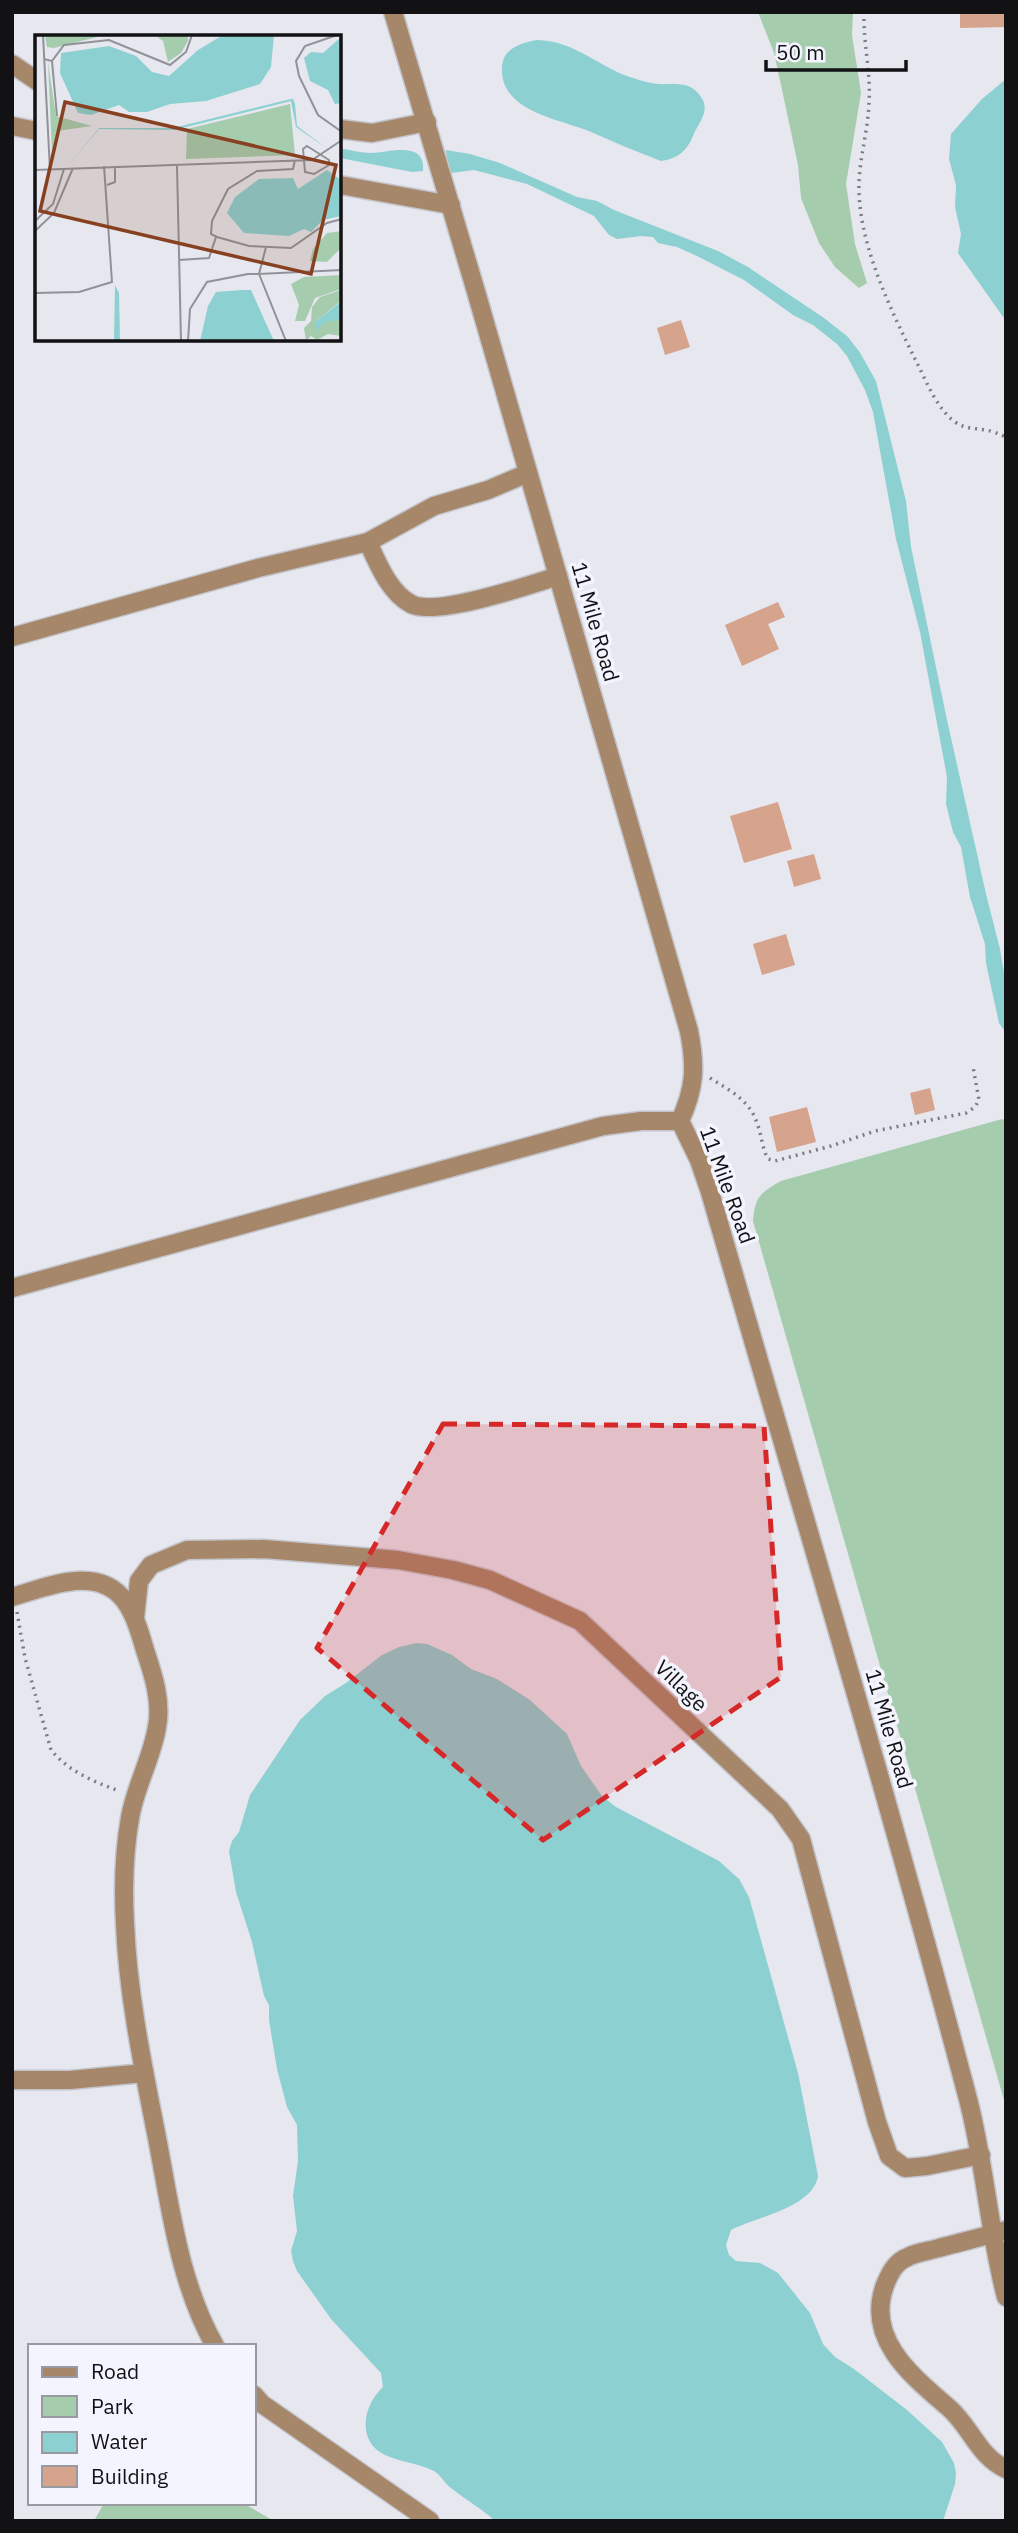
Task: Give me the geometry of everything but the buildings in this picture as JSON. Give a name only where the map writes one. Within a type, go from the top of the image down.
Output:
[{"type":"street","name":"11 Mile Road","points":[[393,12],[689,1031],[694,1069],[691,1098],[680,1121],[699,1160],[710,1192],[884,1795],[968,2101],[999,2232],[1006,2297]]},
{"type":"street","points":[[12,64],[35,80]]},
{"type":"street","points":[[341,129],[372,133],[427,122]]},
{"type":"street","points":[[12,126],[35,131]]},
{"type":"street","points":[[341,185],[451,205]]},
{"type":"street","points":[[12,637],[258,568],[368,542],[434,506],[488,490],[528,473]]},
{"type":"street","points":[[368,542],[381,570],[398,594],[413,605],[428,607],[484,599],[558,576]]},
{"type":"street","points":[[12,1288],[603,1126],[641,1121],[680,1121]]},
{"type":"street","name":"Village","points":[[135,1618],[139,1581],[151,1565],[187,1550],[264,1549],[398,1560],[453,1570],[490,1580],[580,1621],[780,1809],[801,1839],[877,2122],[889,2156],[905,2168],[981,2155]]},
{"type":"street","points":[[13,1596],[78,1579],[113,1589],[124,1600],[135,1618],[153,1676],[159,1710],[157,1728],[130,1816],[125,1861],[125,1924],[133,2004],[144,2073],[184,2272],[205,2329],[214,2344]]},
{"type":"street","points":[[12,2080],[70,2080],[144,2073]]},
{"type":"street","points":[[999,2232],[908,2257],[893,2267],[884,2288],[879,2311],[882,2329],[892,2351],[905,2367],[956,2414],[982,2452],[1006,2469]]},
{"type":"street","points":[[256,2397],[430,2521]]},
{"type":"path","points":[[864,12],[869,104],[859,183],[861,212],[870,250],[897,322],[934,398],[953,421],[966,428],[988,430],[1006,437]]},
{"type":"path","points":[[694,1069],[743,1099],[753,1111],[764,1152],[768,1159],[775,1161],[875,1131],[966,1113],[975,1107],[979,1100],[973,1067]]},
{"type":"path","points":[[13,1596],[25,1658],[51,1750],[82,1776],[136,1797]]},
{"type":"highlighted area","points":[[443,1424],[764,1426],[781,1677],[543,1840],[317,1648]]},
{"type":"green space","points":[[758,12],[853,12],[852,35],[861,93],[846,184],[855,244],[867,283],[859,288],[835,267],[819,243],[801,198],[798,165],[774,53]]},
{"type":"green space","points":[[1002,1119],[1006,1121],[1006,2107],[753,1221],[755,1206],[760,1196],[781,1181]]},
{"type":"green space","points":[[103,2505],[246,2505],[274,2521],[94,2521]]},
{"type":"water","points":[[537,40],[564,45],[636,79],[692,88],[701,97],[705,107],[703,117],[688,146],[677,156],[661,161],[534,112],[521,104],[510,94],[504,82],[503,61],[509,51]]},
{"type":"water","points":[[1006,79],[1006,321],[958,253],[961,234],[955,207],[956,185],[949,159],[951,134],[982,99]]},
{"type":"water","points":[[341,150],[364,153],[413,151],[422,161],[423,171],[412,172],[341,158]]},
{"type":"water","points":[[446,150],[500,163],[577,197],[597,201],[718,251],[748,267],[824,318],[847,336],[859,351],[876,381],[906,501],[911,547],[947,720],[1000,949],[1006,985],[1006,1033],[999,1023],[986,963],[985,944],[970,897],[961,847],[953,832],[946,804],[947,777],[920,632],[896,539],[873,412],[847,356],[837,344],[813,325],[793,315],[744,280],[677,247],[658,243],[653,237],[617,239],[609,235],[594,216],[527,184],[474,170],[451,173]]},
{"type":"water","points":[[416,1643],[427,1644],[452,1655],[471,1669],[497,1679],[530,1700],[567,1734],[581,1766],[602,1796],[616,1807],[719,1861],[739,1879],[749,1897],[798,2073],[818,2176],[814,2187],[795,2204],[731,2230],[726,2245],[729,2255],[736,2261],[760,2263],[778,2273],[810,2313],[823,2344],[835,2357],[907,2410],[942,2442],[954,2463],[956,2473],[943,2521],[495,2521],[451,2488],[435,2471],[385,2455],[370,2441],[366,2432],[367,2413],[383,2387],[381,2373],[331,2319],[297,2271],[293,2261],[291,2251],[297,2231],[293,2196],[298,2161],[297,2125],[287,2107],[277,2069],[269,2005],[264,1996],[252,1942],[236,1892],[229,1851],[239,1832],[250,1795],[300,1720],[325,1696],[382,1655]]}]
